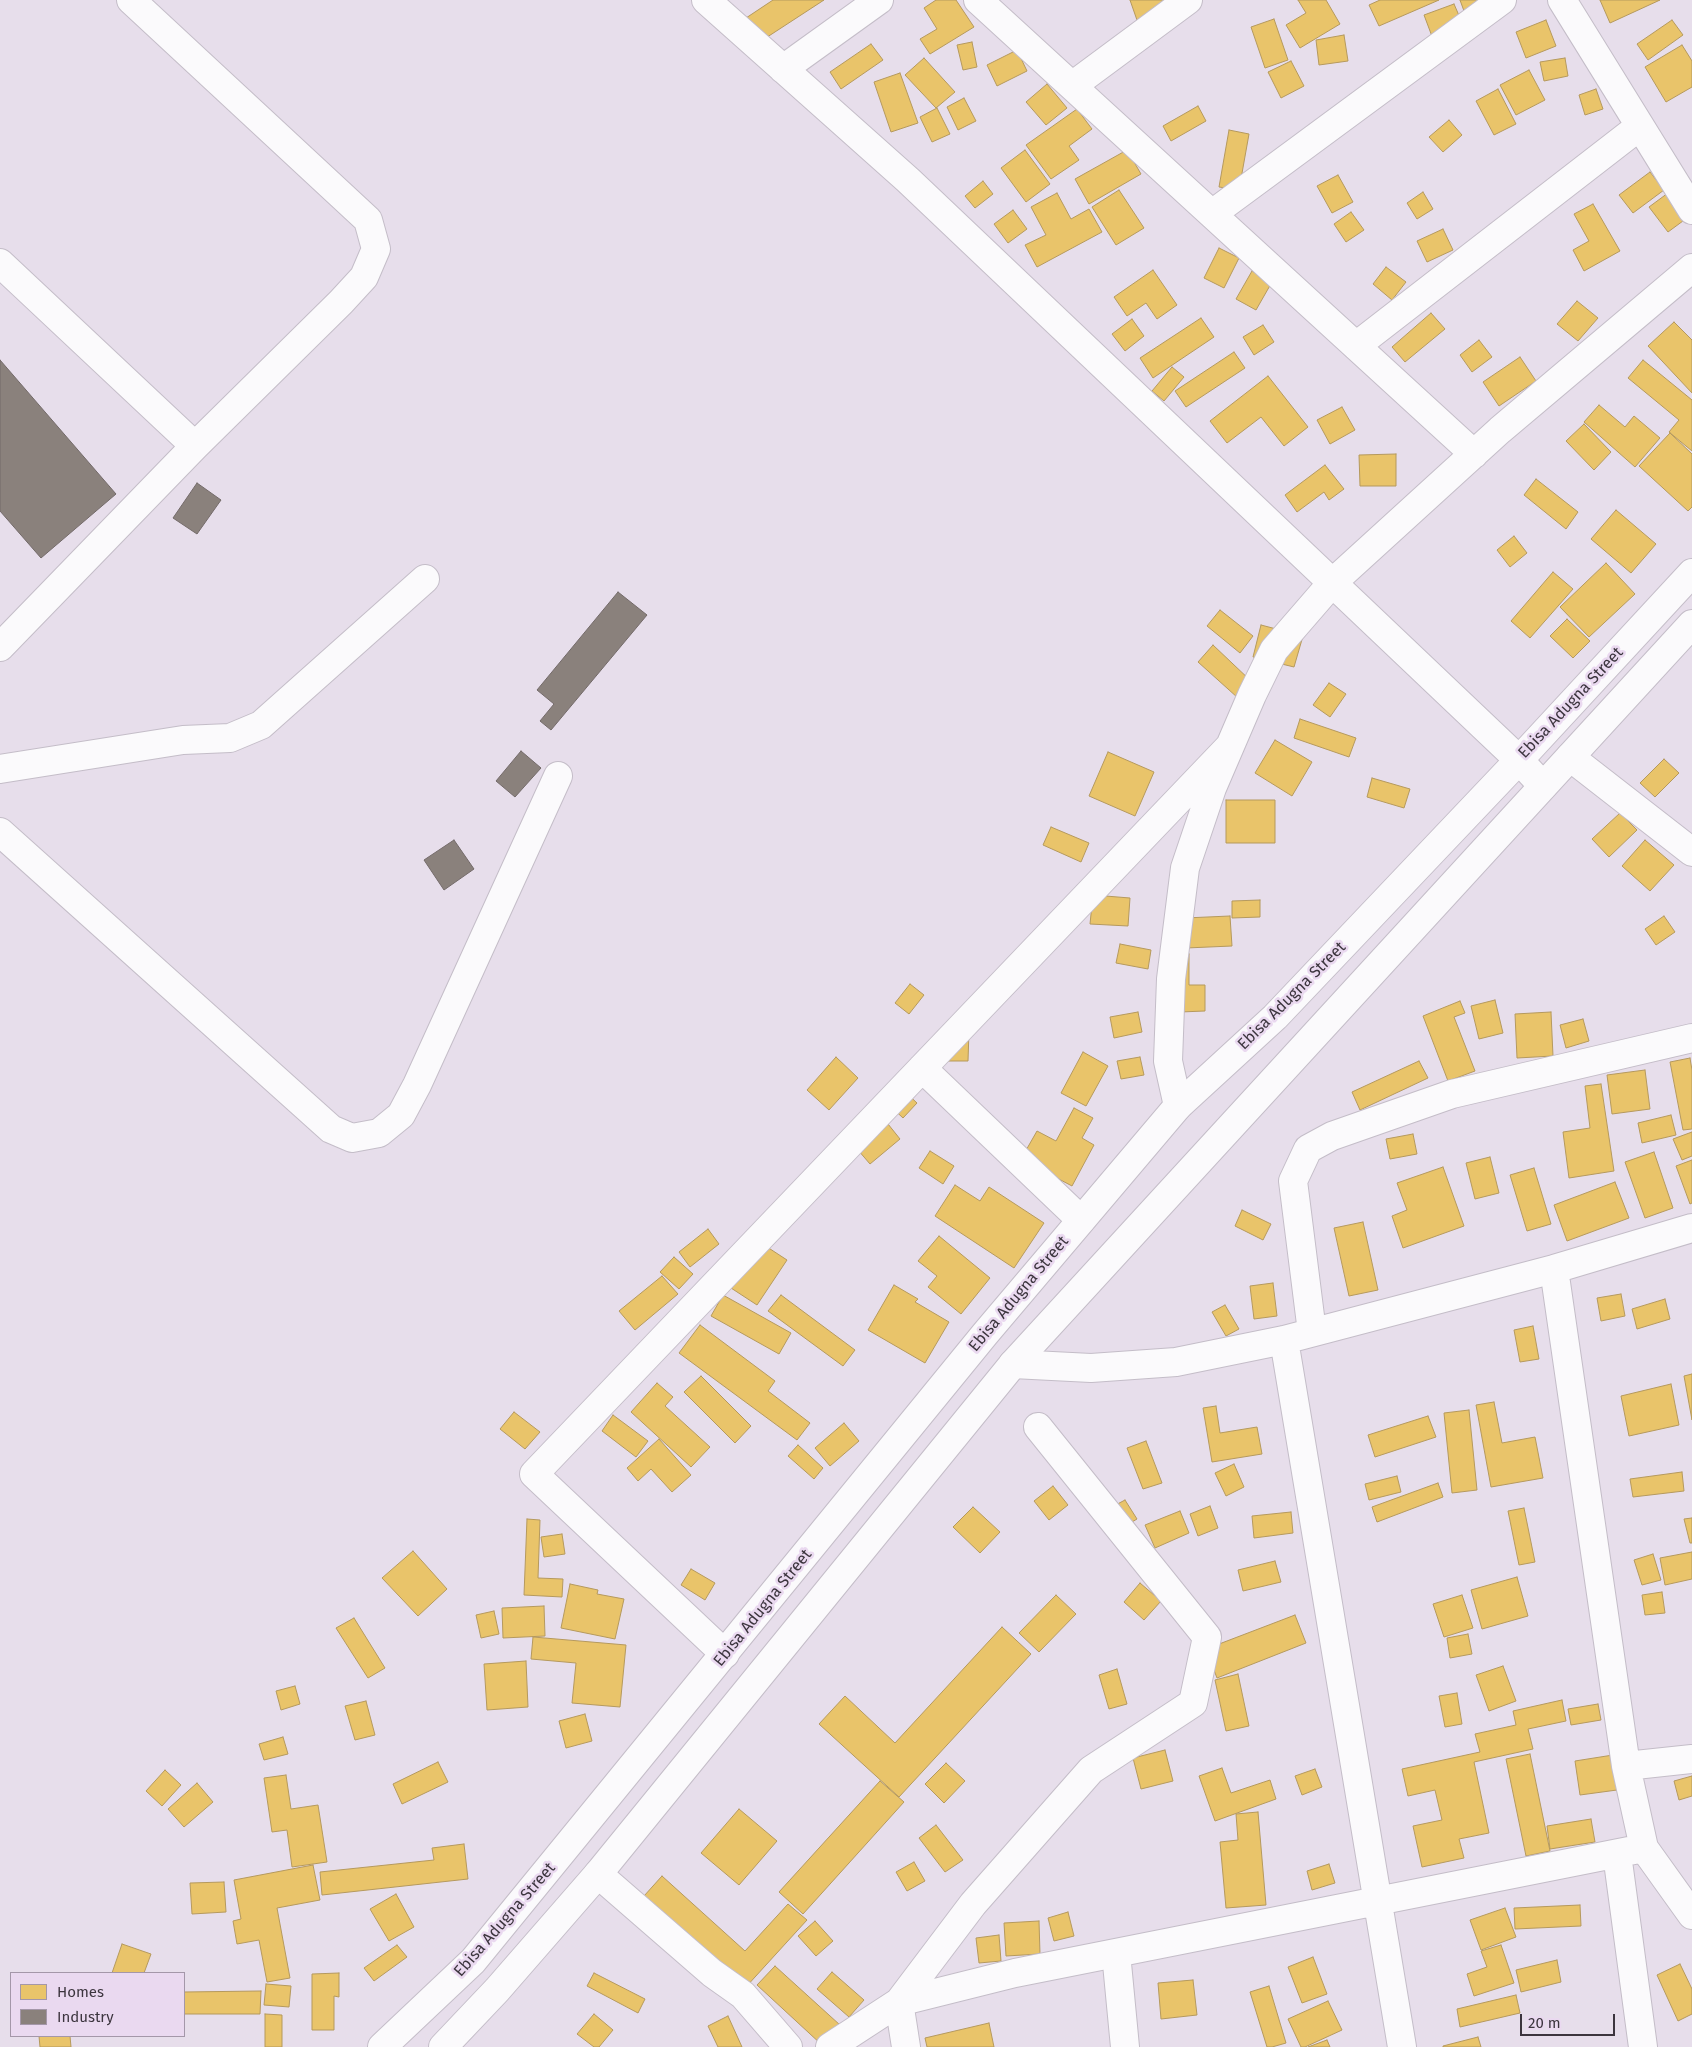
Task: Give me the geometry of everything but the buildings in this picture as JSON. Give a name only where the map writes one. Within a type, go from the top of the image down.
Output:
[{"type":"street","points":[[0,647],[195,446],[364,277],[376,249],[368,220],[131,0]]},
{"type":"street","points":[[706,0],[908,180],[1519,760],[1543,786]]},
{"type":"street","points":[[783,69],[879,0]]},
{"type":"street","points":[[978,0],[1474,454]]},
{"type":"street","points":[[1072,86],[1188,0]]},
{"type":"street","points":[[1212,214],[1502,0]]},
{"type":"street","points":[[1562,0],[1692,210]]},
{"type":"street","points":[[1356,346],[1640,126]]},
{"type":"street","points":[[0,263],[195,446]]},
{"type":"street","points":[[1178,1106],[1168,1061],[1171,979],[1185,868],[1212,788],[1274,650],[1332,583],[1474,454],[1692,268]]},
{"type":"street","name":"Ebisa Adugna Street","points":[[382,2047],[473,1961],[985,1334],[1178,1106],[1275,1017],[1519,760],[1692,573]]},
{"type":"street","points":[[0,769],[183,740],[230,738],[261,725],[425,579]]},
{"type":"street","points":[[443,2047],[497,1990],[598,1874],[1012,1364],[1692,624]]},
{"type":"street","points":[[725,1654],[534,1474],[1230,746]]},
{"type":"street","points":[[1570,757],[1692,852]]},
{"type":"street","points":[[0,832],[331,1129],[352,1138],[379,1133],[400,1115],[421,1076],[558,776]]},
{"type":"street","points":[[1312,1332],[1293,1181],[1308,1149],[1332,1136],[1452,1094],[1692,1038]]},
{"type":"street","points":[[922,1068],[1081,1220]]},
{"type":"street","points":[[1012,1364],[1091,1368],[1176,1362],[1284,1340],[1554,1269],[1692,1228]]},
{"type":"street","points":[[1554,1269],[1626,1766],[1644,1848],[1692,1915]]},
{"type":"street","points":[[1284,1340],[1402,2047]]},
{"type":"street","points":[[906,2047],[899,2002],[973,1904],[1091,1770],[1193,1703],[1207,1637],[1038,1427]]},
{"type":"street","points":[[1626,1766],[1692,1759]]},
{"type":"street","points":[[830,2047],[899,2002],[1015,1973],[1644,1848]]},
{"type":"street","points":[[1617,1854],[1643,2047]]},
{"type":"street","points":[[598,1874],[712,1973],[743,1994],[788,2047]]},
{"type":"street","points":[[1116,1953],[1125,2047]]}]
